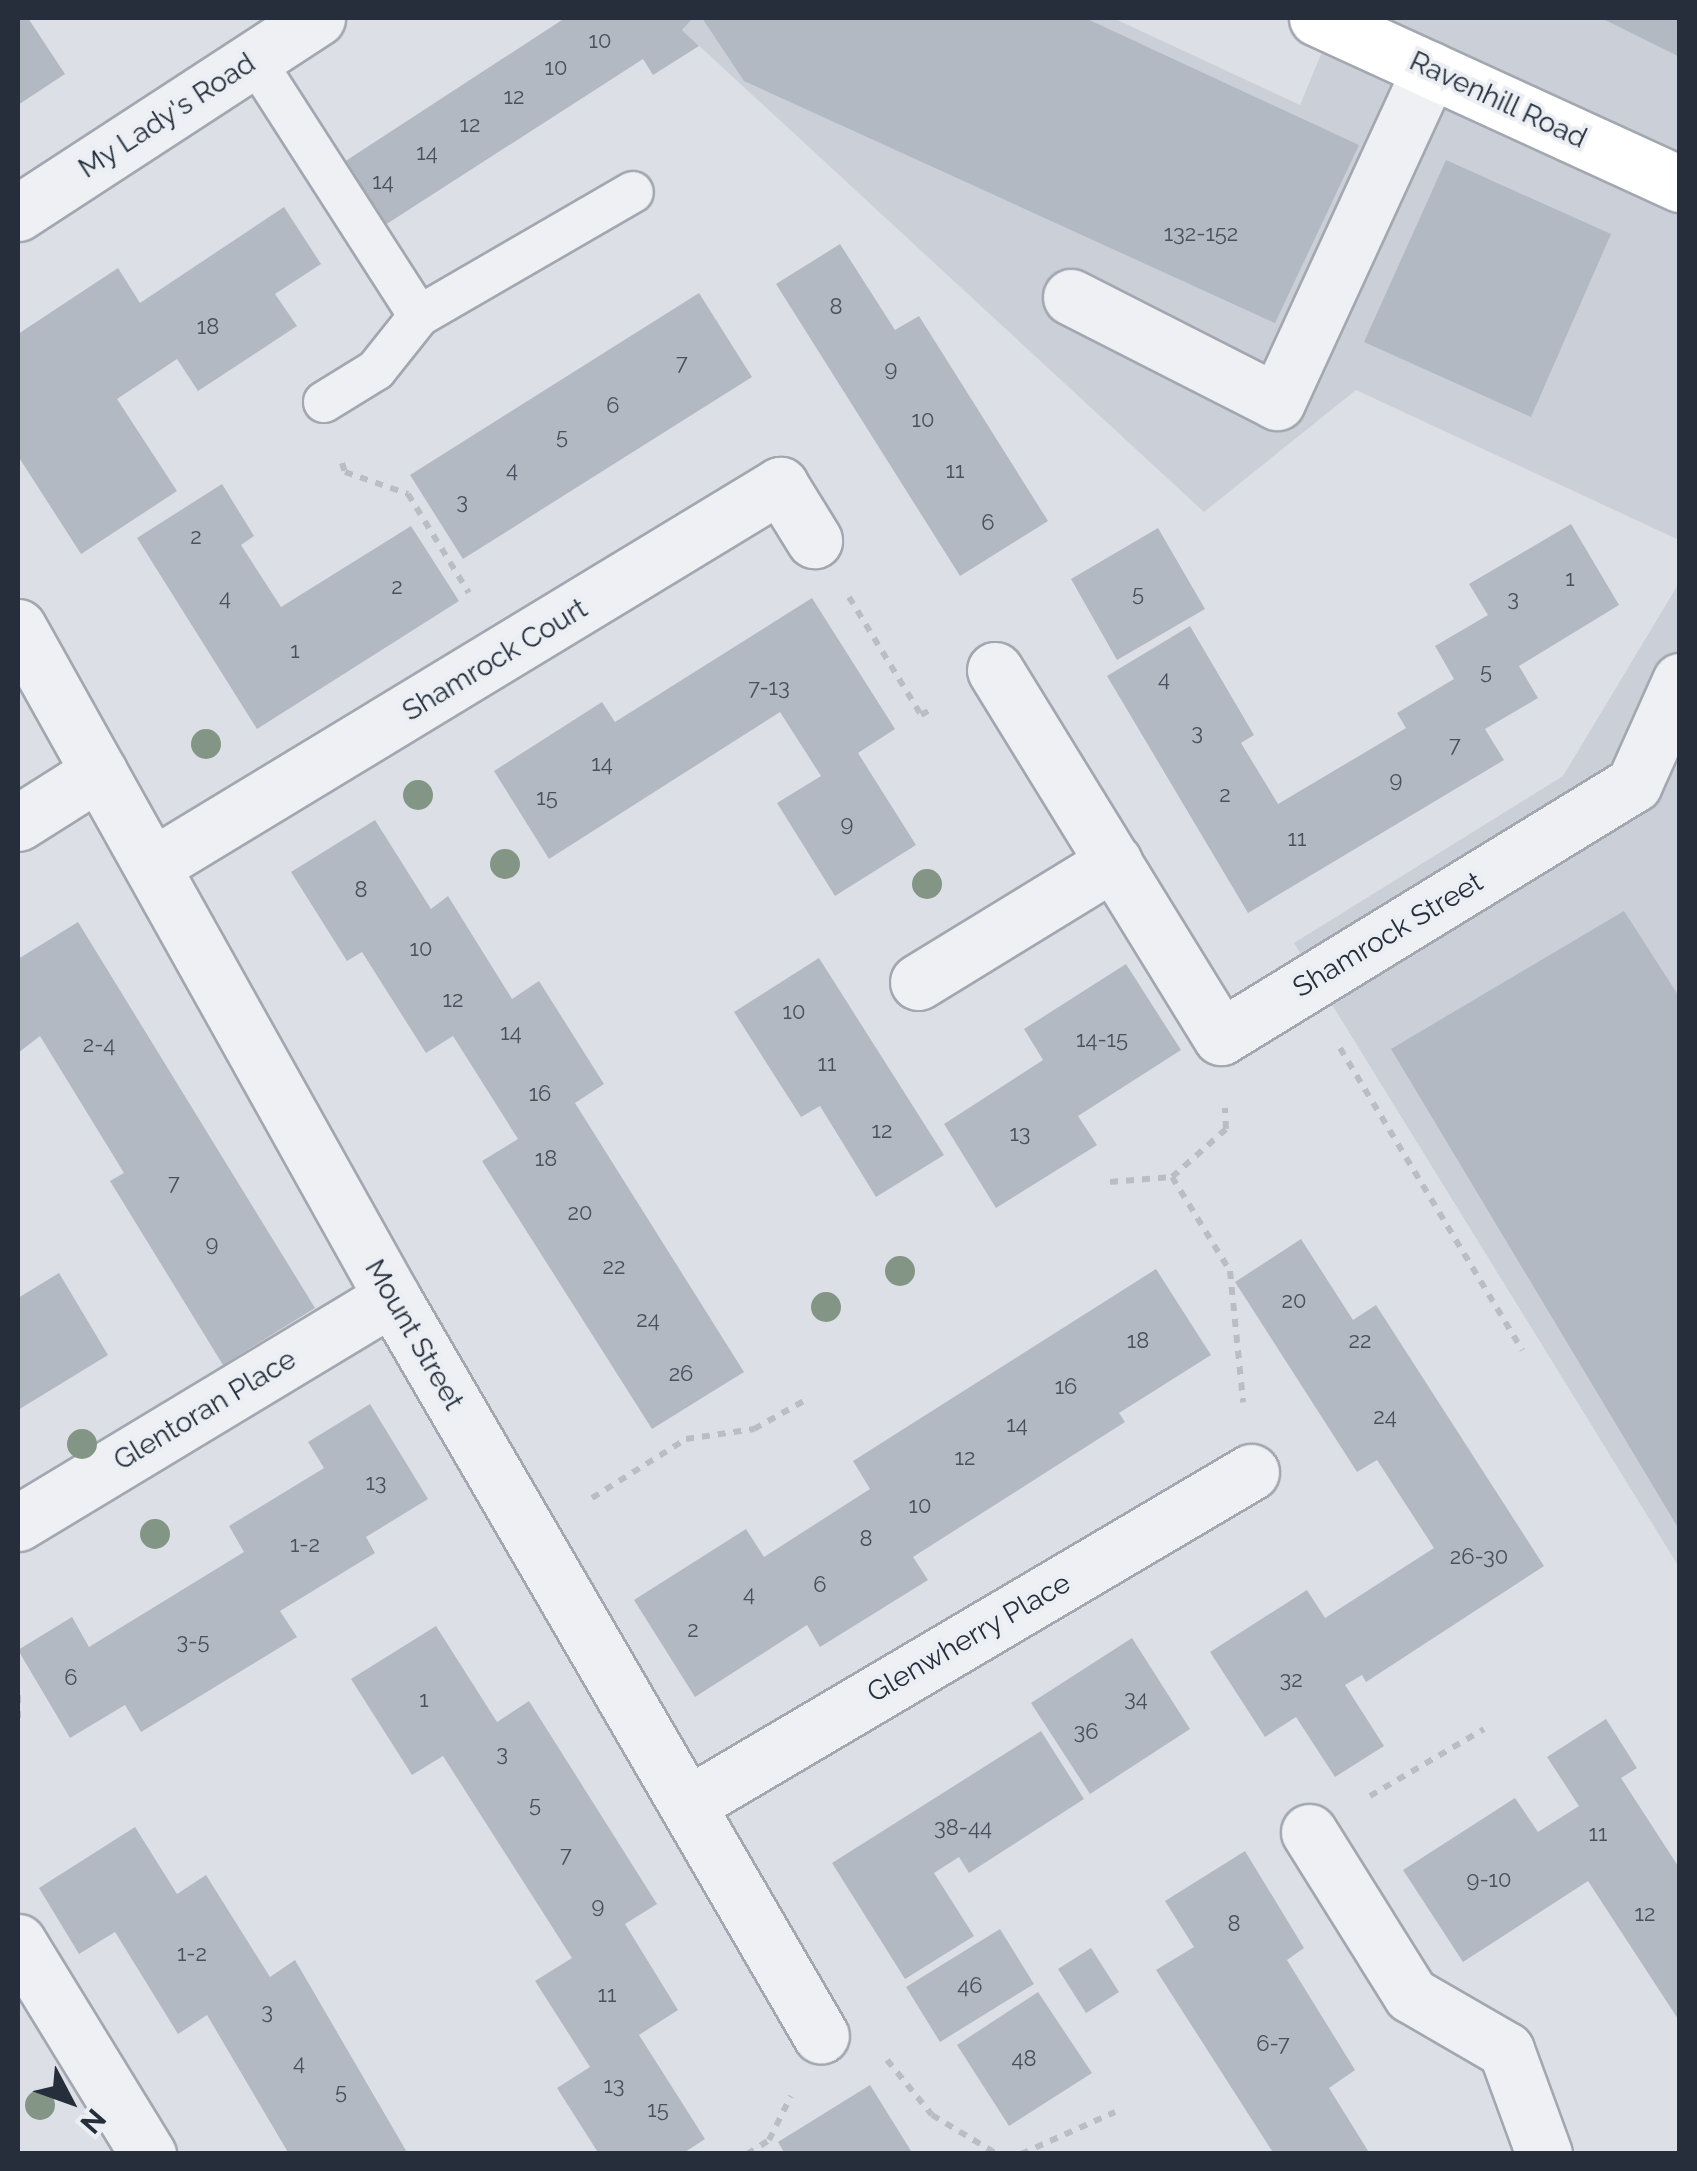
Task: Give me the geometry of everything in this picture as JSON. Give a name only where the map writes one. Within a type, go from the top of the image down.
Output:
[{"type":"main road","name":"Ravenhill Road","points":[[1317,18],[1680,184]]},
{"type":"street","name":"My Lady's Road","points":[[18,214],[317,18]]},
{"type":"street","points":[[1072,297],[1278,402],[1430,69]]},
{"type":"street","name":"Shamrock Court","points":[[152,866],[780,485],[814,540]]},
{"type":"street","name":"Mount Street","points":[[18,627],[392,1297],[822,2036]]},
{"type":"street","points":[[995,670],[1221,1037]]},
{"type":"street","name":"Shamrock Street","points":[[1221,1037],[1634,784],[1680,681]]},
{"type":"street","points":[[18,823],[98,772]]},
{"type":"street","points":[[918,982],[1114,862]]},
{"type":"street","name":"Glentoran Place","points":[[18,1523],[392,1297]]},
{"type":"street","name":"Glenwherry Place","points":[[687,1805],[1251,1472]]},
{"type":"street","points":[[1309,1832],[1411,1995],[1506,2050],[1544,2154]]},
{"type":"street","points":[[18,1942],[148,2154]]},
{"type":"lane","points":[[254,59],[419,316]]},
{"type":"lane","points":[[324,402],[376,370],[419,316],[632,192]]},
{"type":"path","points":[[324,402],[345,472],[408,494],[506,654]]},
{"type":"path","points":[[814,540],[922,715],[995,670]]},
{"type":"path","points":[[1303,987],[1522,1350]]},
{"type":"path","points":[[1110,1182],[1172,1177],[1226,1128],[1221,1037]]},
{"type":"path","points":[[1172,1177],[1230,1271],[1251,1472]]},
{"type":"path","points":[[530,1536],[686,1439],[754,1429],[809,1398]]},
{"type":"path","points":[[18,1695],[18,1718]]},
{"type":"path","points":[[1309,1832],[1484,1729]]},
{"type":"path","points":[[822,2036],[896,2063],[932,2115],[997,2154]]},
{"type":"path","points":[[1021,2154],[1114,2112]]},
{"type":"shaded area","points":[[693,18],[1113,18],[1300,105],[1336,18],[1679,18],[1679,540],[1356,390],[1204,512],[682,30]]},
{"type":"shaded area","points":[[1679,583],[1679,1567],[1294,943],[1563,776]]},
{"type":"building","points":[[18,18],[28,18],[65,74],[18,105]]},
{"type":"building","points":[[565,18],[693,18],[682,30],[699,46],[653,75],[643,59],[382,227],[341,164]]},
{"type":"building","points":[[702,18],[1085,18],[1359,145],[1275,323],[744,81]]},
{"type":"building","points":[[1601,18],[1680,18],[1680,57]]},
{"type":"building","points":[[1446,160],[1611,234],[1531,417],[1364,342]]},
{"type":"building","points":[[284,207],[321,264],[275,294],[297,326],[198,391],[177,359],[117,399],[177,491],[81,554],[18,456],[18,334],[118,268],[140,303]]},
{"type":"building","points":[[840,244],[895,330],[919,316],[1048,521],[960,576],[776,284]]},
{"type":"building","points":[[699,293],[752,377],[463,559],[410,475]]},
{"type":"building","points":[[222,484],[254,536],[241,545],[281,607],[411,526],[459,601],[257,729],[137,538]]},
{"type":"building","points":[[1571,524],[1619,605],[1519,666],[1538,698],[1485,729],[1504,760],[1248,913],[1107,676],[1190,626],[1254,735],[1241,743],[1278,804],[1406,728],[1397,713],[1454,679],[1435,646],[1488,615],[1469,584]]},
{"type":"building","points":[[1158,528],[1205,609],[1117,660],[1071,579]]},
{"type":"building","points":[[812,598],[895,729],[858,753],[916,845],[835,896],[777,803],[821,776],[780,712],[549,859],[494,771],[602,702],[615,722]]},
{"type":"building","points":[[375,820],[431,909],[448,896],[512,999],[539,981],[604,1084],[575,1103],[744,1372],[652,1429],[482,1161],[518,1139],[453,1036],[426,1053],[362,952],[347,961],[291,872]]},
{"type":"building","points":[[1624,911],[1680,998],[1680,1531],[1391,1049]]},
{"type":"building","points":[[78,922],[315,1308],[223,1365],[110,1181],[124,1173],[40,1036],[18,1053],[18,959]]},
{"type":"building","points":[[819,958],[944,1155],[876,1197],[820,1106],[801,1117],[734,1012]]},
{"type":"building","points":[[1126,964],[1181,1050],[1078,1116],[1097,1145],[996,1208],[944,1124],[1043,1060],[1024,1029]]},
{"type":"building","points":[[1301,1239],[1353,1320],[1376,1305],[1544,1566],[1366,1682],[1362,1675],[1345,1685],[1384,1746],[1335,1777],[1296,1717],[1265,1737],[1210,1652],[1307,1590],[1325,1618],[1434,1548],[1377,1460],[1357,1472],[1235,1282]]},
{"type":"building","points":[[1156,1269],[1211,1355],[1119,1413],[1125,1422],[913,1557],[928,1580],[820,1647],[807,1625],[695,1697],[634,1600],[746,1529],[764,1557],[870,1489],[853,1461]]},
{"type":"building","points":[[59,1273],[108,1355],[18,1410],[18,1298]]},
{"type":"building","points":[[370,1404],[428,1499],[366,1537],[375,1553],[280,1611],[297,1637],[141,1732],[125,1705],[70,1738],[18,1650],[72,1617],[89,1647],[244,1552],[229,1526],[324,1468],[308,1442]]},
{"type":"building","points":[[436,1626],[497,1722],[529,1701],[657,1904],[625,1924],[678,2010],[639,2035],[705,2139],[682,2154],[599,2154],[557,2088],[590,2067],[535,1981],[572,1958],[443,1756],[412,1775],[351,1679]]},
{"type":"building","points":[[1132,1638],[1190,1729],[1090,1794],[1031,1703]]},
{"type":"building","points":[[1606,1719],[1637,1768],[1621,1778],[1680,1869],[1680,2022],[1588,1881],[1463,1962],[1403,1870],[1515,1798],[1538,1832],[1579,1806],[1547,1757]]},
{"type":"building","points":[[1041,1731],[1084,1799],[969,1873],[959,1857],[934,1873],[974,1936],[905,1979],[832,1863]]},
{"type":"building","points":[[135,1827],[177,1894],[206,1875],[270,1977],[295,1960],[408,2154],[289,2154],[207,2015],[178,2034],[115,1932],[79,1954],[39,1888]]},
{"type":"building","points":[[1245,1851],[1304,1948],[1287,1960],[1355,2070],[1329,2088],[1370,2154],[1274,2154],[1156,1970],[1194,1947],[1165,1901]]},
{"type":"building","points":[[1000,1929],[1034,1984],[940,2042],[906,1987]]},
{"type":"building","points":[[1091,1948],[1119,1992],[1086,2013],[1058,1969]]},
{"type":"building","points":[[1038,1992],[1092,2073],[1009,2126],[957,2045]]},
{"type":"building","points":[[870,2085],[913,2154],[785,2154],[778,2142]]}]
